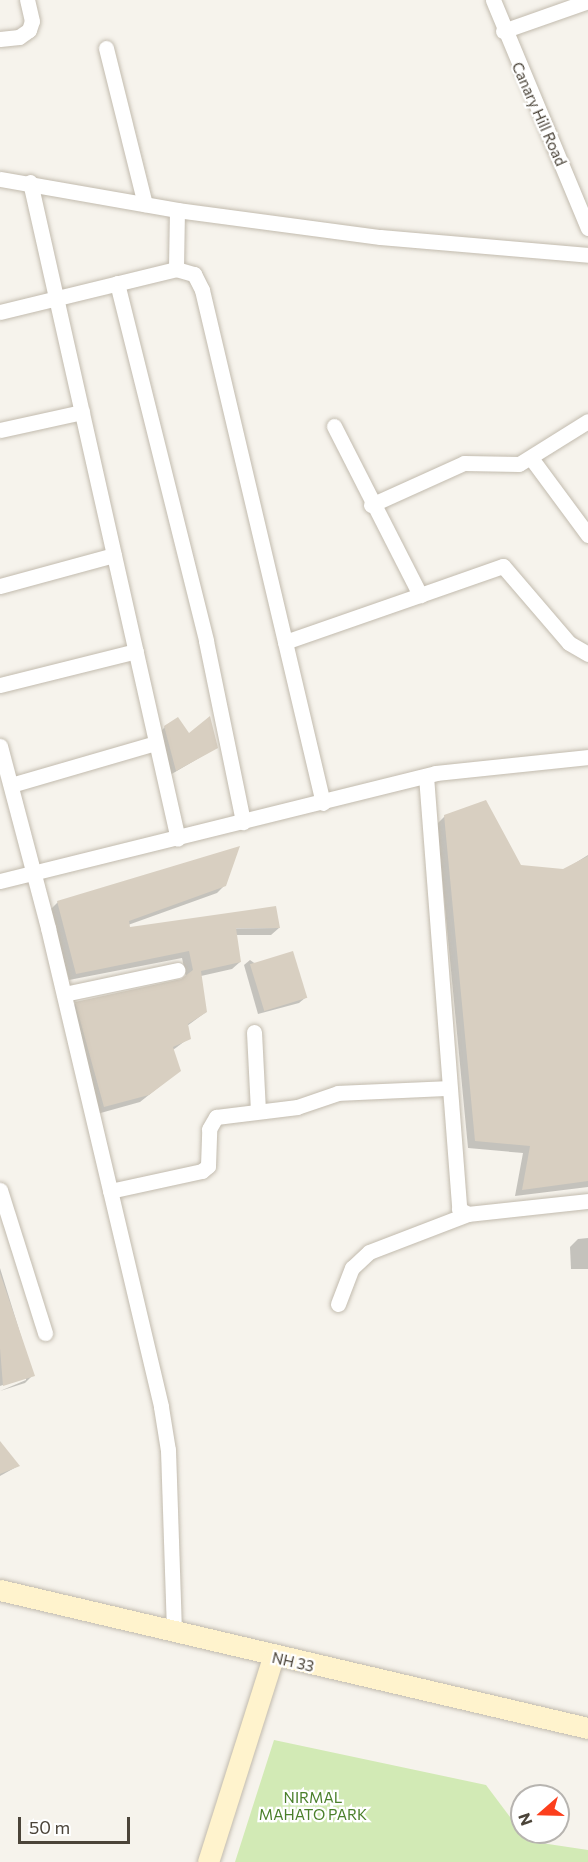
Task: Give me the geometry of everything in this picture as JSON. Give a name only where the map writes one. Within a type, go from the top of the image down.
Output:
[{"type":"main road","name":"NH 33","points":[[0,1590],[273,1657],[588,1728]]},
{"type":"main road","points":[[208,1862],[273,1657]]},
{"type":"street","points":[[0,39],[19,37],[28,30],[32,21],[27,0]]},
{"type":"street","name":"Canary Hill Road","points":[[493,0],[503,32],[587,222]]},
{"type":"street","points":[[503,32],[588,1]]},
{"type":"street","points":[[106,48],[145,204]]},
{"type":"street","points":[[0,179],[30,182],[177,210],[380,237],[588,255]]},
{"type":"street","points":[[30,182],[178,839]]},
{"type":"street","points":[[176,268],[177,210]]},
{"type":"street","points":[[0,312],[176,268],[194,274],[199,281],[323,802]]},
{"type":"street","points":[[117,283],[206,641],[243,822]]},
{"type":"street","points":[[0,430],[82,412]]},
{"type":"street","points":[[371,505],[444,469],[464,463],[509,466],[531,458],[588,421]]},
{"type":"street","points":[[334,426],[371,505],[420,595]]},
{"type":"street","points":[[531,458],[588,535]]},
{"type":"street","points":[[0,586],[114,555]]},
{"type":"street","points":[[285,642],[420,595],[491,567],[503,566],[569,644],[588,654]]},
{"type":"street","points":[[0,685],[136,651]]},
{"type":"street","points":[[11,785],[156,743]]},
{"type":"street","points":[[0,749],[35,873],[166,1439],[174,1633]]},
{"type":"street","points":[[0,881],[178,839],[426,776],[481,766],[588,757]]},
{"type":"street","points":[[426,776],[457,1205],[468,1214]]},
{"type":"street","points":[[64,994],[178,970]]},
{"type":"street","points":[[254,1032],[258,1111]]},
{"type":"street","points":[[110,1191],[202,1171],[208,1166],[211,1122],[223,1115],[297,1107],[346,1092],[449,1088]]},
{"type":"street","points":[[0,1190],[45,1333]]},
{"type":"street","points":[[338,1304],[352,1268],[369,1252],[468,1214],[588,1201]]},
{"type":"green space","name":"NIRMAL MAHATO PARK","points":[[274,1740],[486,1785],[510,1817],[510,1844],[548,1844],[588,1850],[588,1862],[235,1862]]},
{"type":"building","points":[[210,716],[218,748],[176,771],[164,726],[178,717],[189,733]]},
{"type":"building","points":[[486,800],[521,865],[563,869],[588,856],[588,1181],[522,1190],[530,1146],[475,1141],[444,815]]},
{"type":"building","points":[[240,846],[226,886],[129,921],[130,927],[276,906],[280,928],[236,928],[241,962],[201,971],[207,1012],[188,1024],[191,1039],[173,1047],[181,1071],[149,1095],[104,1107],[75,1002],[181,979],[193,970],[189,951],[76,974],[57,901]]},
{"type":"building","points":[[293,951],[307,998],[264,1011],[250,964]]},
{"type":"building","points":[[0,1273],[35,1376],[3,1386],[0,1348]]},
{"type":"building","points":[[0,1441],[20,1466],[0,1474]]}]
